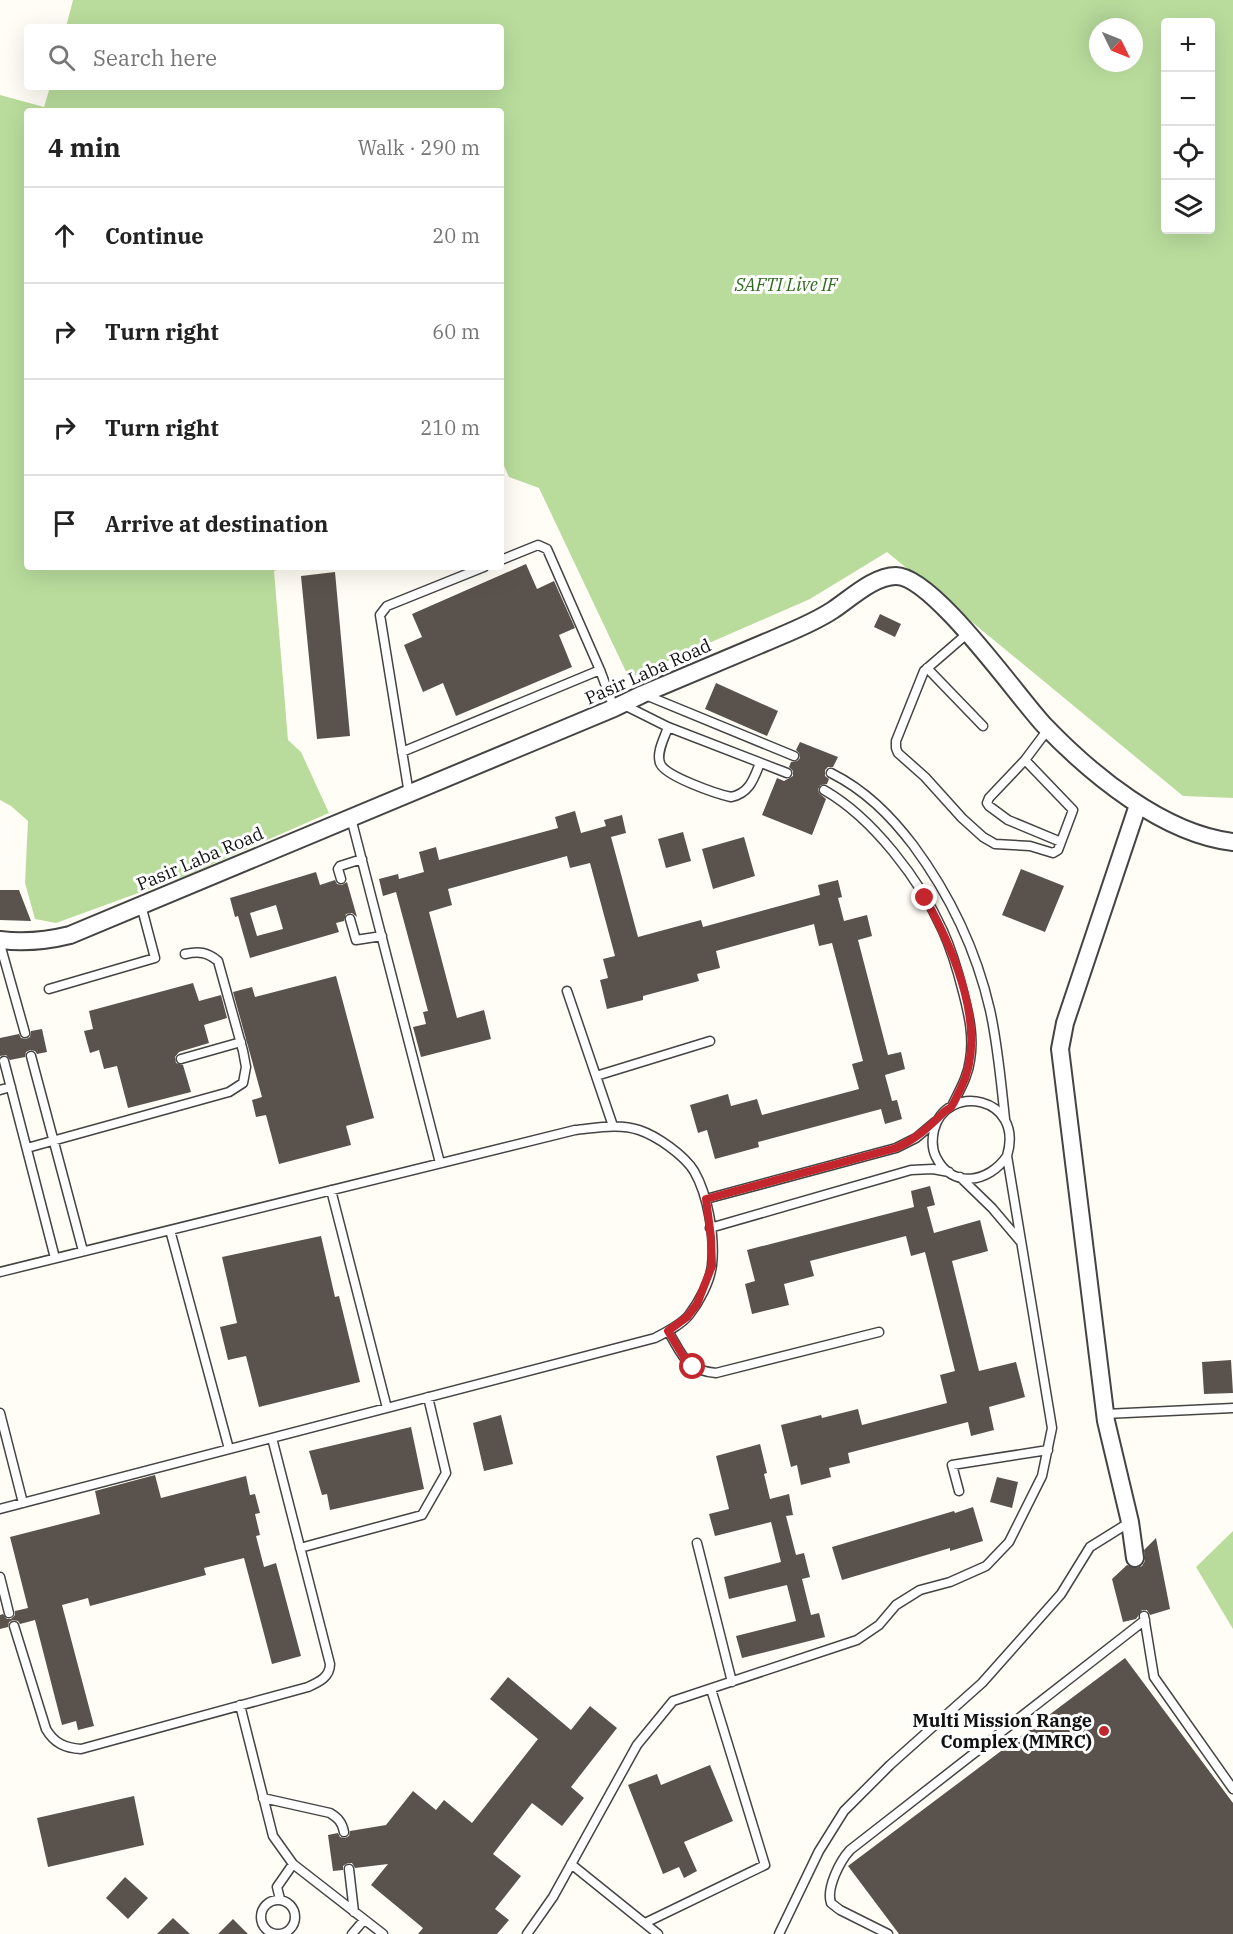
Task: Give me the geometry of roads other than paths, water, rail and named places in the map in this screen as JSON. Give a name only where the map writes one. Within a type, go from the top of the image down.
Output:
[{"type":"street","name":"Pasir Laba Road","points":[[0,942],[22,943],[70,935],[618,706],[821,618],[868,586],[896,576],[913,580],[926,590],[968,633],[1048,728],[1105,780],[1138,805],[1180,827],[1217,840],[1233,842]]},
{"type":"street","points":[[1135,1558],[1130,1522],[1105,1414],[1060,1048],[1065,1023],[1138,805]]},
{"type":"lane","points":[[504,559],[538,545],[547,549],[618,706],[787,773]]},
{"type":"lane","points":[[409,794],[380,615],[387,606],[477,570]]},
{"type":"lane","points":[[968,633],[927,668],[896,741],[898,753],[925,777],[962,819],[983,837],[995,844],[1030,846],[1053,853],[1058,850],[1072,813],[1072,807],[1025,760]]},
{"type":"lane","points":[[927,668],[983,726]]},
{"type":"lane","points":[[402,752],[600,670]]},
{"type":"lane","points":[[643,694],[794,756]]},
{"type":"lane","points":[[668,726],[659,760],[661,766],[673,775],[731,796],[737,795],[750,786],[760,763]]},
{"type":"lane","points":[[1048,728],[1025,760],[989,798],[987,803],[1008,820],[1061,842]]},
{"type":"lane","points":[[527,1934],[553,1897],[637,1745],[674,1701],[857,1640],[879,1625],[896,1605],[920,1590],[950,1582],[987,1566],[1009,1542],[1042,1476],[1052,1428],[1007,1156],[1010,1138],[990,1011],[974,953],[960,920],[923,860],[882,808],[862,791],[831,773]]},
{"type":"lane","points":[[706,1199],[896,1148],[916,1138],[952,1106],[966,1079],[972,1038],[970,1019],[943,931],[919,889],[866,821],[849,806],[824,790]]},
{"type":"lane","points":[[351,818],[440,1163]]},
{"type":"lane","points":[[340,879],[338,869],[340,866],[362,859]]},
{"type":"lane","points":[[49,989],[155,958],[141,905]]},
{"type":"lane","points":[[350,919],[356,940],[382,936]]},
{"type":"lane","points":[[0,942],[25,1033]]},
{"type":"lane","points":[[27,1148],[230,1092],[243,1083],[246,1067],[241,1042],[218,961],[208,953],[185,954]]},
{"type":"lane","points":[[567,991],[613,1126]]},
{"type":"lane","points":[[596,1076],[710,1041]]},
{"type":"lane","points":[[181,1059],[241,1042]]},
{"type":"lane","points":[[31,1056],[83,1251]]},
{"type":"lane","points":[[4,1061],[55,1258]]},
{"type":"lane","points":[[0,1090],[11,1087]]},
{"type":"lane","points":[[952,1106],[975,1101],[987,1104],[998,1111],[1006,1121]]},
{"type":"lane","points":[[939,1118],[934,1127],[933,1147],[936,1157],[950,1173]]},
{"type":"lane","points":[[0,1272],[575,1130],[613,1126],[639,1130],[672,1149],[693,1170],[706,1199],[712,1266],[697,1304],[687,1317],[654,1338],[0,1509]]},
{"type":"lane","points":[[710,1228],[911,1170],[933,1169],[960,1177],[982,1178],[1000,1166],[1007,1156]]},
{"type":"lane","points":[[960,1177],[992,1208],[1020,1242]]},
{"type":"lane","points":[[331,1190],[387,1408]]},
{"type":"lane","points":[[170,1230],[229,1449]]},
{"type":"lane","points":[[668,1331],[686,1361],[700,1371],[716,1373],[879,1332]]},
{"type":"lane","points":[[300,1548],[422,1515],[446,1473],[428,1398]]},
{"type":"lane","points":[[1105,1414],[1233,1408]]},
{"type":"lane","points":[[0,1413],[23,1503]]},
{"type":"lane","points":[[14,1626],[46,1729],[56,1742],[69,1748],[81,1749],[318,1683],[330,1671],[330,1664],[272,1438]]},
{"type":"lane","points":[[959,1491],[952,1465],[1048,1450]]},
{"type":"lane","points":[[779,1934],[819,1851],[844,1811],[890,1765],[982,1683],[1061,1594],[1090,1547],[1130,1522]]},
{"type":"lane","points":[[697,1543],[732,1682]]},
{"type":"lane","points":[[0,1577],[9,1612]]},
{"type":"lane","points":[[888,1934],[840,1910],[831,1903],[830,1894],[838,1865],[843,1857],[1144,1618],[1154,1677],[1233,1789]]},
{"type":"lane","points":[[645,1923],[765,1865],[711,1689]]},
{"type":"lane","points":[[240,1705],[273,1836],[292,1864],[383,1934]]},
{"type":"lane","points":[[263,1798],[330,1813],[338,1818],[343,1825],[344,1832]]},
{"type":"lane","points":[[280,1899],[277,1887],[292,1864]]},
{"type":"lane","points":[[571,1864],[658,1934]]},
{"type":"lane","points":[[349,1869],[354,1912]]},
{"type":"lane","points":[[280,1899],[292,1906],[296,1919],[288,1931],[274,1934],[263,1924],[262,1910],[272,1900],[280,1899]]},
{"type":"lane","points":[[352,1934],[364,1920]]},
{"type":"place","name":"Multi Mission Range Complex (MMRC)","points":[[1104,1731]]},
{"type":"park label","name":"SAFTI Live IF","points":[[786,285]]}]
